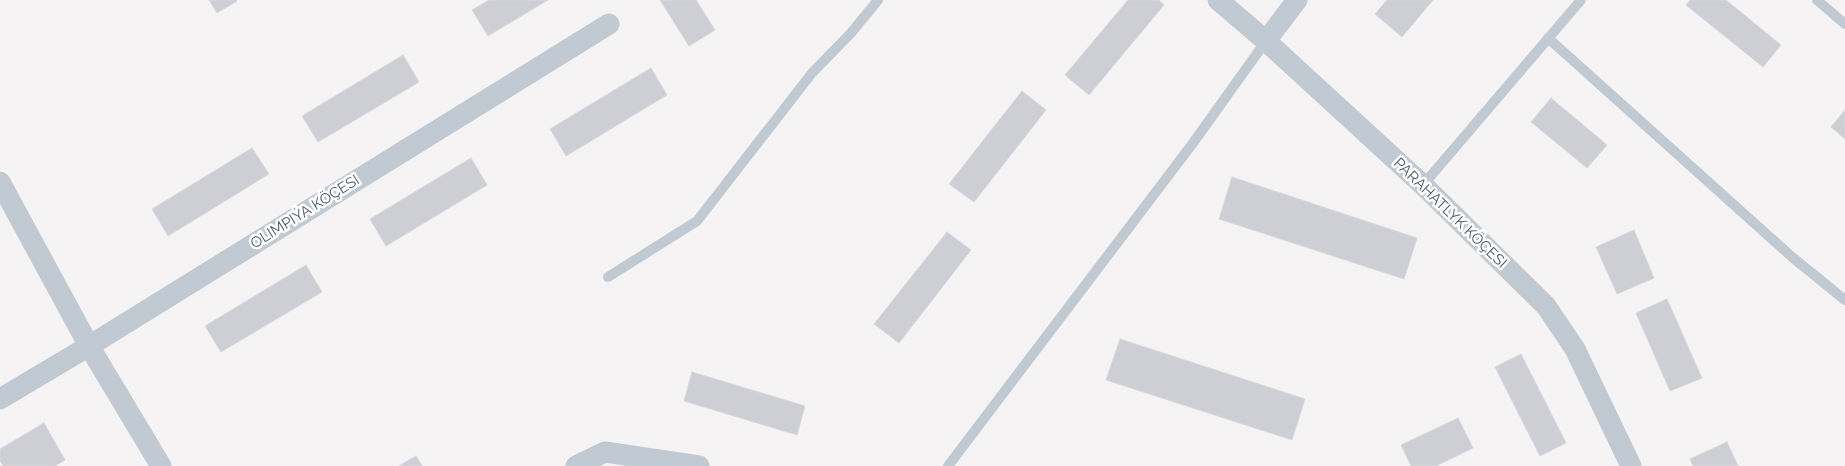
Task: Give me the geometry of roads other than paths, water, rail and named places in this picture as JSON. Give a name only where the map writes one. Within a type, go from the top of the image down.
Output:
[{"type":"street","name":"PARAHATLYK KÖÇESI","points":[[1218,0],[1422,185],[1546,306],[1575,349],[1631,466]]},
{"type":"street","points":[[1266,42],[1297,0]]},
{"type":"street","name":"OLIMPIÝA KÖÇESI","points":[[0,399],[89,346],[609,24]]},
{"type":"street","points":[[0,182],[89,346],[161,466]]},
{"type":"street","points":[[576,466],[605,452],[699,466]]},
{"type":"lane","points":[[608,277],[697,221],[812,73],[851,33],[878,0]]},
{"type":"lane","points":[[1422,185],[1581,0]]},
{"type":"lane","points":[[1817,0],[1845,24]]},
{"type":"lane","points":[[1548,38],[1792,257],[1845,300]]},
{"type":"lane","points":[[948,466],[1193,143],[1266,42]]}]
